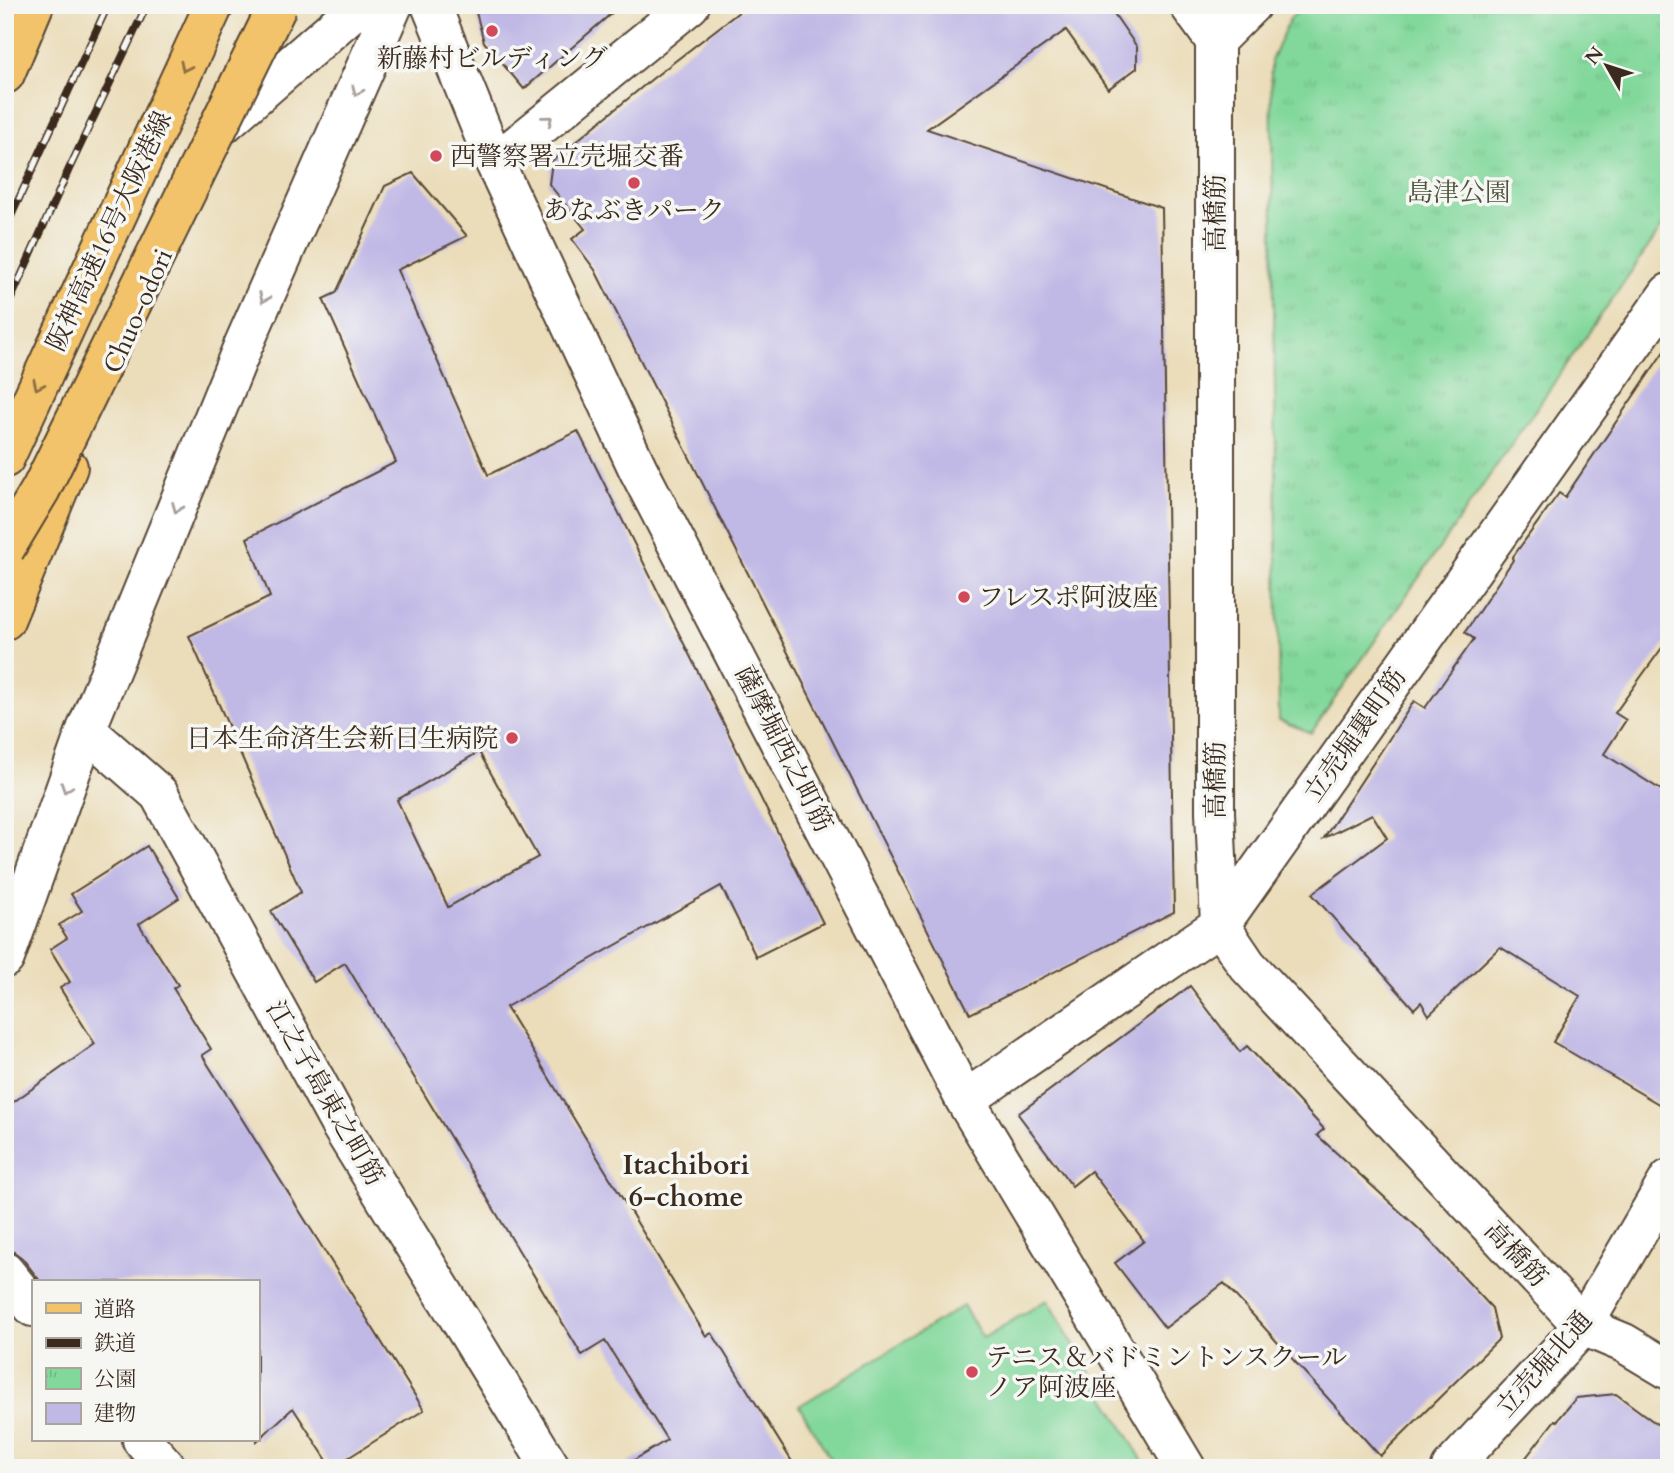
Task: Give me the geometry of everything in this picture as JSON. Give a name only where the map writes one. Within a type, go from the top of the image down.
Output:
[{"type":"main road","points":[[5,74],[34,5]]},
{"type":"main road","name":"阪神高速16号大阪港線","points":[[5,458],[214,5]]},
{"type":"main road","points":[[5,550],[41,489],[277,5]]},
{"type":"main road","name":"Chuo-odori","points":[[5,620],[58,490],[219,128],[277,5]]},
{"type":"street","points":[[219,128],[360,5]]},
{"type":"street","points":[[5,958],[86,730],[243,346],[393,5]]},
{"type":"street","name":"薩摩堀西之町筋","points":[[431,5],[495,163],[638,469],[965,1100],[1186,1468]]},
{"type":"street","points":[[495,163],[690,5]]},
{"type":"street","points":[[1189,5],[1215,41],[1251,5]]},
{"type":"street","name":"高橋筋","points":[[1215,41],[1215,812],[1220,925],[1247,965],[1583,1326],[1624,1343],[1669,1370]]},
{"type":"street","name":"立売堀裏町筋","points":[[965,1100],[1220,925],[1669,293]]},
{"type":"street","name":"江之子島東之町筋","points":[[86,730],[159,794],[339,1123],[551,1468]]},
{"type":"street","name":"立売堀北通","points":[[1451,1468],[1583,1326],[1669,1179]]},
{"type":"street","points":[[5,1272],[32,1306]]},
{"type":"street","points":[[144,1442],[167,1468]]},
{"type":"green space","name":"島津公園","points":[[1304,5],[1669,5],[1669,217],[1311,733],[1279,720],[1271,61],[1289,20]]},
{"type":"green space","name":"テニス＆バドミントンスクール ノア阿波座","points":[[1047,1300],[1147,1468],[836,1468],[799,1406],[963,1306],[983,1338]]},
{"type":"building","points":[[474,5],[621,5],[524,89],[484,42]]},
{"type":"building","name":"フレスポ阿波座","points":[[748,5],[1108,5],[1137,47],[1137,68],[1108,89],[1066,30],[927,129],[1162,208],[1174,912],[970,1014],[595,270],[572,239],[585,229],[549,184],[552,161]]},
{"type":"building","points":[[413,173],[467,236],[397,270],[488,475],[578,431],[823,923],[756,957],[721,886],[506,1007],[706,1336],[712,1333],[796,1468],[621,1468],[667,1440],[605,1341],[582,1355],[345,963],[314,982],[271,911],[301,892],[189,636],[270,597],[247,538],[396,462],[323,299],[336,293],[385,186]],"holes":[[[479,752],[538,857],[448,907],[397,800]]]},
{"type":"building","points":[[1669,344],[1669,638],[1615,713],[1626,720],[1604,754],[1669,795],[1669,1110],[1553,1042],[1580,996],[1500,947],[1429,1015],[1421,1002],[1414,1009],[1312,894],[1387,838],[1372,814],[1324,838],[1414,701],[1425,708],[1474,639],[1465,632],[1512,558],[1559,493],[1565,497]]},
{"type":"building","points":[[147,846],[179,898],[139,924],[178,985],[173,988],[211,1049],[202,1055],[424,1410],[332,1468],[293,1408],[259,1439],[259,1280],[39,1280],[22,1258],[14,1252],[5,1251],[5,1108],[95,1044],[60,988],[70,982],[50,949],[67,938],[59,925],[82,911],[71,894]]},
{"type":"building","points":[[1190,986],[1240,1052],[1247,1046],[1324,1129],[1317,1135],[1420,1230],[1492,1308],[1499,1339],[1380,1456],[1224,1283],[1165,1328],[1115,1263],[1144,1241],[1091,1171],[1072,1186],[1018,1114]]},
{"type":"building","points":[[1616,1394],[1669,1433],[1669,1468],[1518,1468],[1555,1420],[1557,1421],[1576,1398]]},
{"type":"railway","points":[[5,229],[108,5]]},
{"type":"railway","points":[[5,312],[147,5]]},
{"type":"place","name":"新藤村ビルディング","points":[[492,31]]},
{"type":"place","name":"西警察署立売堀交番","points":[[436,156]]},
{"type":"place","name":"あなぶきパーク","points":[[634,183]]},
{"type":"place","name":"フレスポ阿波座","points":[[964,597]]},
{"type":"place","name":"日本生命済生会新日生病院","points":[[512,738]]},
{"type":"place","name":"テニス＆バドミントンスクール ノア阿波座","points":[[972,1372]]},
{"type":"district","name":"Itachibori 6-chome","points":[[686,1181]]}]
